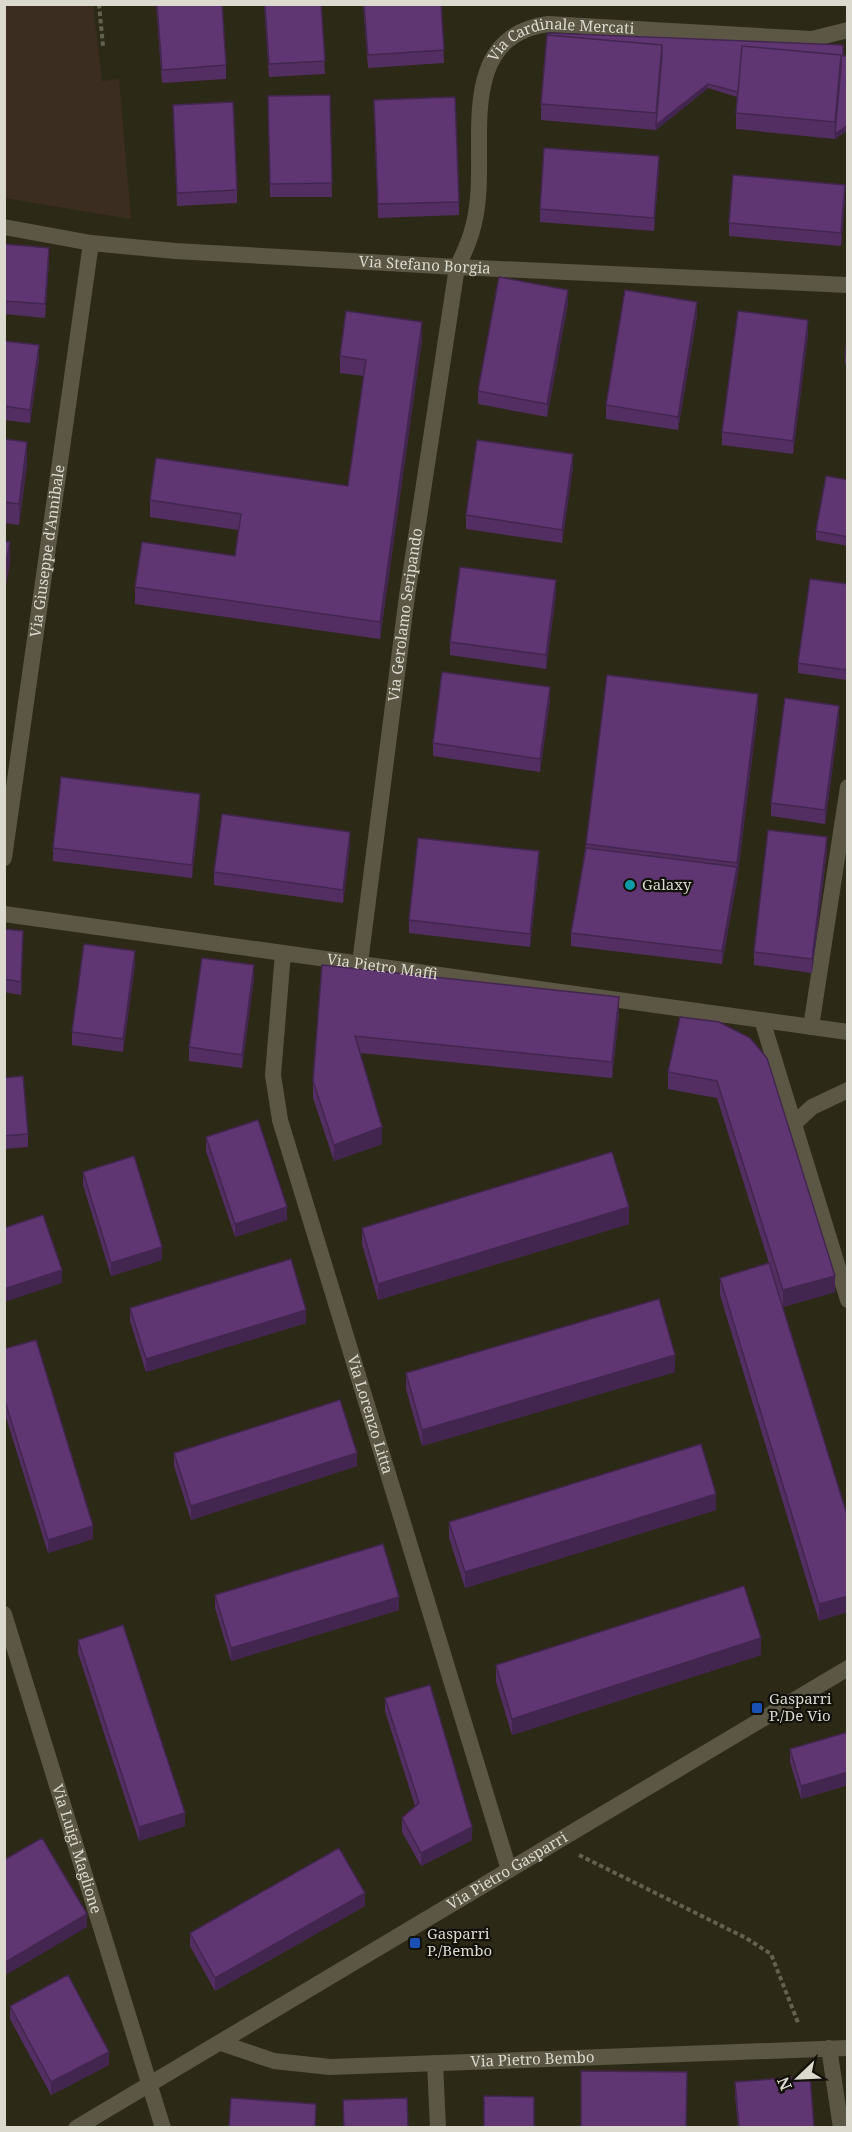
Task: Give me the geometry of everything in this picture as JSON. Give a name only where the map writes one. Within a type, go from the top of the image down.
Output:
[{"type":"street","name":"Via Cardinale Mercati","points":[[457,267],[472,237],[478,197],[478,117],[482,86],[495,57],[521,32],[538,26],[562,24],[812,39],[848,30]]},
{"type":"street","name":"Via Stefano Borgia","points":[[4,227],[91,243],[175,251],[848,285]]},
{"type":"street","name":"Via Giuseppe d'Annibale","points":[[4,858],[91,243]]},
{"type":"street","name":"Via Gerolamo Seripando","points":[[360,963],[406,596],[457,267]]},
{"type":"street","points":[[811,1027],[848,787]]},
{"type":"street","name":"Via Pietro Maffi","points":[[4,914],[848,1032]]},
{"type":"street","name":"Via Lorenzo Litta","points":[[283,952],[273,1075],[280,1120],[508,1870]]},
{"type":"street","points":[[762,1020],[848,1300]]},
{"type":"street","points":[[795,1122],[812,1107],[848,1090]]},
{"type":"street","name":"Via Luigi Maglione","points":[[4,1614],[163,2127]]},
{"type":"street","name":"Via Pietro Gasparri","points":[[76,2127],[848,1668]]},
{"type":"street","name":"Via Pietro Bembo","points":[[220,2043],[265,2058],[306,2066],[848,2048]]},
{"type":"street","points":[[829,2048],[841,2127]]},
{"type":"street","points":[[435,2063],[438,2127]]},
{"type":"path","points":[[99,4],[103,46]]},
{"type":"path","points":[[554,1843],[746,1938],[771,1954],[808,2049]]},
{"type":"shaded area","points":[[4,5],[93,5],[102,81],[119,79],[131,219],[5,198]]},
{"type":"building","points":[[157,4],[222,4],[226,65],[162,70]]},
{"type":"building","points":[[265,4],[321,4],[325,61],[269,64]]},
{"type":"building","points":[[364,4],[441,4],[444,50],[368,55]]},
{"type":"building","points":[[548,33],[843,45],[843,56],[848,56],[848,125],[835,134],[841,55],[742,46],[738,92],[708,84],[656,125],[662,45],[548,35]]},
{"type":"building","points":[[547,35],[662,45],[656,113],[541,104]]},
{"type":"building","points":[[742,46],[841,55],[835,122],[736,113]]},
{"type":"building","points":[[330,95],[332,183],[270,184],[268,96]]},
{"type":"building","points":[[455,97],[459,202],[378,204],[374,100]]},
{"type":"building","points":[[233,102],[237,190],[177,193],[173,105]]},
{"type":"building","points":[[544,148],[659,156],[654,218],[540,209]]},
{"type":"building","points":[[733,175],[845,185],[841,233],[729,223]]},
{"type":"building","points":[[4,244],[49,248],[45,304],[4,301]]},
{"type":"building","points":[[499,277],[568,290],[547,404],[478,391]]},
{"type":"building","points":[[625,290],[697,302],[678,417],[606,405]]},
{"type":"building","points":[[346,311],[422,322],[380,622],[135,587],[142,542],[235,556],[241,514],[150,500],[156,458],[348,486],[366,360],[340,356]]},
{"type":"building","points":[[738,311],[808,320],[793,441],[722,432]]},
{"type":"building","points":[[848,334],[848,356],[845,355]]},
{"type":"building","points":[[4,341],[39,345],[30,410],[4,406]]},
{"type":"building","points":[[4,439],[27,442],[19,504],[4,502]]},
{"type":"building","points":[[477,440],[573,454],[562,530],[466,515]]},
{"type":"building","points":[[826,476],[848,480],[848,537],[816,531]]},
{"type":"building","points":[[4,542],[10,542],[4,575]]},
{"type":"building","points":[[460,567],[556,580],[546,655],[450,642]]},
{"type":"building","points":[[810,579],[848,584],[846,670],[798,663]]},
{"type":"building","points":[[442,672],[550,687],[540,759],[433,743]]},
{"type":"building","points":[[607,675],[758,694],[737,863],[586,844]]},
{"type":"building","points":[[785,698],[839,706],[825,810],[771,803]]},
{"type":"building","points":[[61,777],[200,794],[192,865],[53,848]]},
{"type":"building","points":[[222,814],[350,832],[343,890],[214,872]]},
{"type":"building","points":[[768,830],[827,837],[812,959],[754,952]]},
{"type":"building","points":[[418,838],[539,851],[530,934],[409,920]]},
{"type":"building","points":[[586,848],[737,867],[722,951],[571,933]]},
{"type":"building","points":[[4,929],[23,931],[21,982],[4,979]]},
{"type":"building","points":[[84,944],[135,951],[123,1039],[72,1032]]},
{"type":"building","points":[[202,958],[254,965],[242,1055],[189,1047]]},
{"type":"building","points":[[322,965],[619,997],[612,1062],[355,1036],[382,1127],[334,1145],[313,1081]]},
{"type":"building","points":[[680,1017],[719,1022],[750,1038],[767,1058],[835,1276],[783,1290],[717,1081],[668,1072]]},
{"type":"building","points":[[23,1076],[28,1134],[4,1136],[4,1078]]},
{"type":"building","points":[[258,1120],[287,1207],[235,1224],[206,1137]]},
{"type":"building","points":[[612,1152],[629,1207],[378,1284],[362,1228]]},
{"type":"building","points":[[134,1156],[162,1247],[111,1263],[83,1172]]},
{"type":"building","points":[[43,1215],[62,1270],[4,1289],[4,1228]]},
{"type":"building","points":[[291,1259],[306,1310],[146,1359],[130,1308]]},
{"type":"building","points":[[769,1263],[848,1518],[848,1596],[819,1604],[720,1278]]},
{"type":"building","points":[[659,1299],[675,1355],[422,1430],[406,1373]]},
{"type":"building","points":[[36,1340],[93,1526],[48,1540],[4,1398],[4,1349]]},
{"type":"building","points":[[340,1400],[357,1453],[191,1506],[174,1453]]},
{"type":"building","points":[[701,1444],[716,1494],[465,1572],[449,1522]]},
{"type":"building","points":[[383,1544],[399,1597],[231,1648],[215,1595]]},
{"type":"building","points":[[744,1586],[761,1638],[512,1719],[496,1665]]},
{"type":"building","points":[[123,1625],[185,1813],[139,1827],[78,1640]]},
{"type":"building","points":[[430,1685],[472,1827],[421,1853],[402,1818],[419,1803],[385,1698]]},
{"type":"building","points":[[848,1732],[848,1772],[801,1786],[790,1749]]},
{"type":"building","points":[[42,1838],[87,1914],[4,1963],[4,1860]]},
{"type":"building","points":[[339,1848],[365,1893],[215,1978],[190,1933]]},
{"type":"building","points":[[68,1975],[109,2052],[51,2082],[10,2006]]},
{"type":"building","points":[[581,2071],[687,2072],[686,2127],[581,2127]]},
{"type":"building","points":[[810,2076],[814,2127],[739,2127],[735,2082]]},
{"type":"building","points":[[484,2096],[534,2097],[534,2127],[484,2127]]},
{"type":"building","points":[[231,2098],[316,2104],[315,2127],[229,2127]]},
{"type":"building","points":[[407,2098],[408,2127],[344,2127],[343,2100]]},
{"type":"place","name":"Galaxy","points":[[630,885]]},
{"type":"place","name":"Gasparri P./De Vio","points":[[757,1708]]},
{"type":"place","name":"Gasparri P./Bembo","points":[[415,1943]]}]
